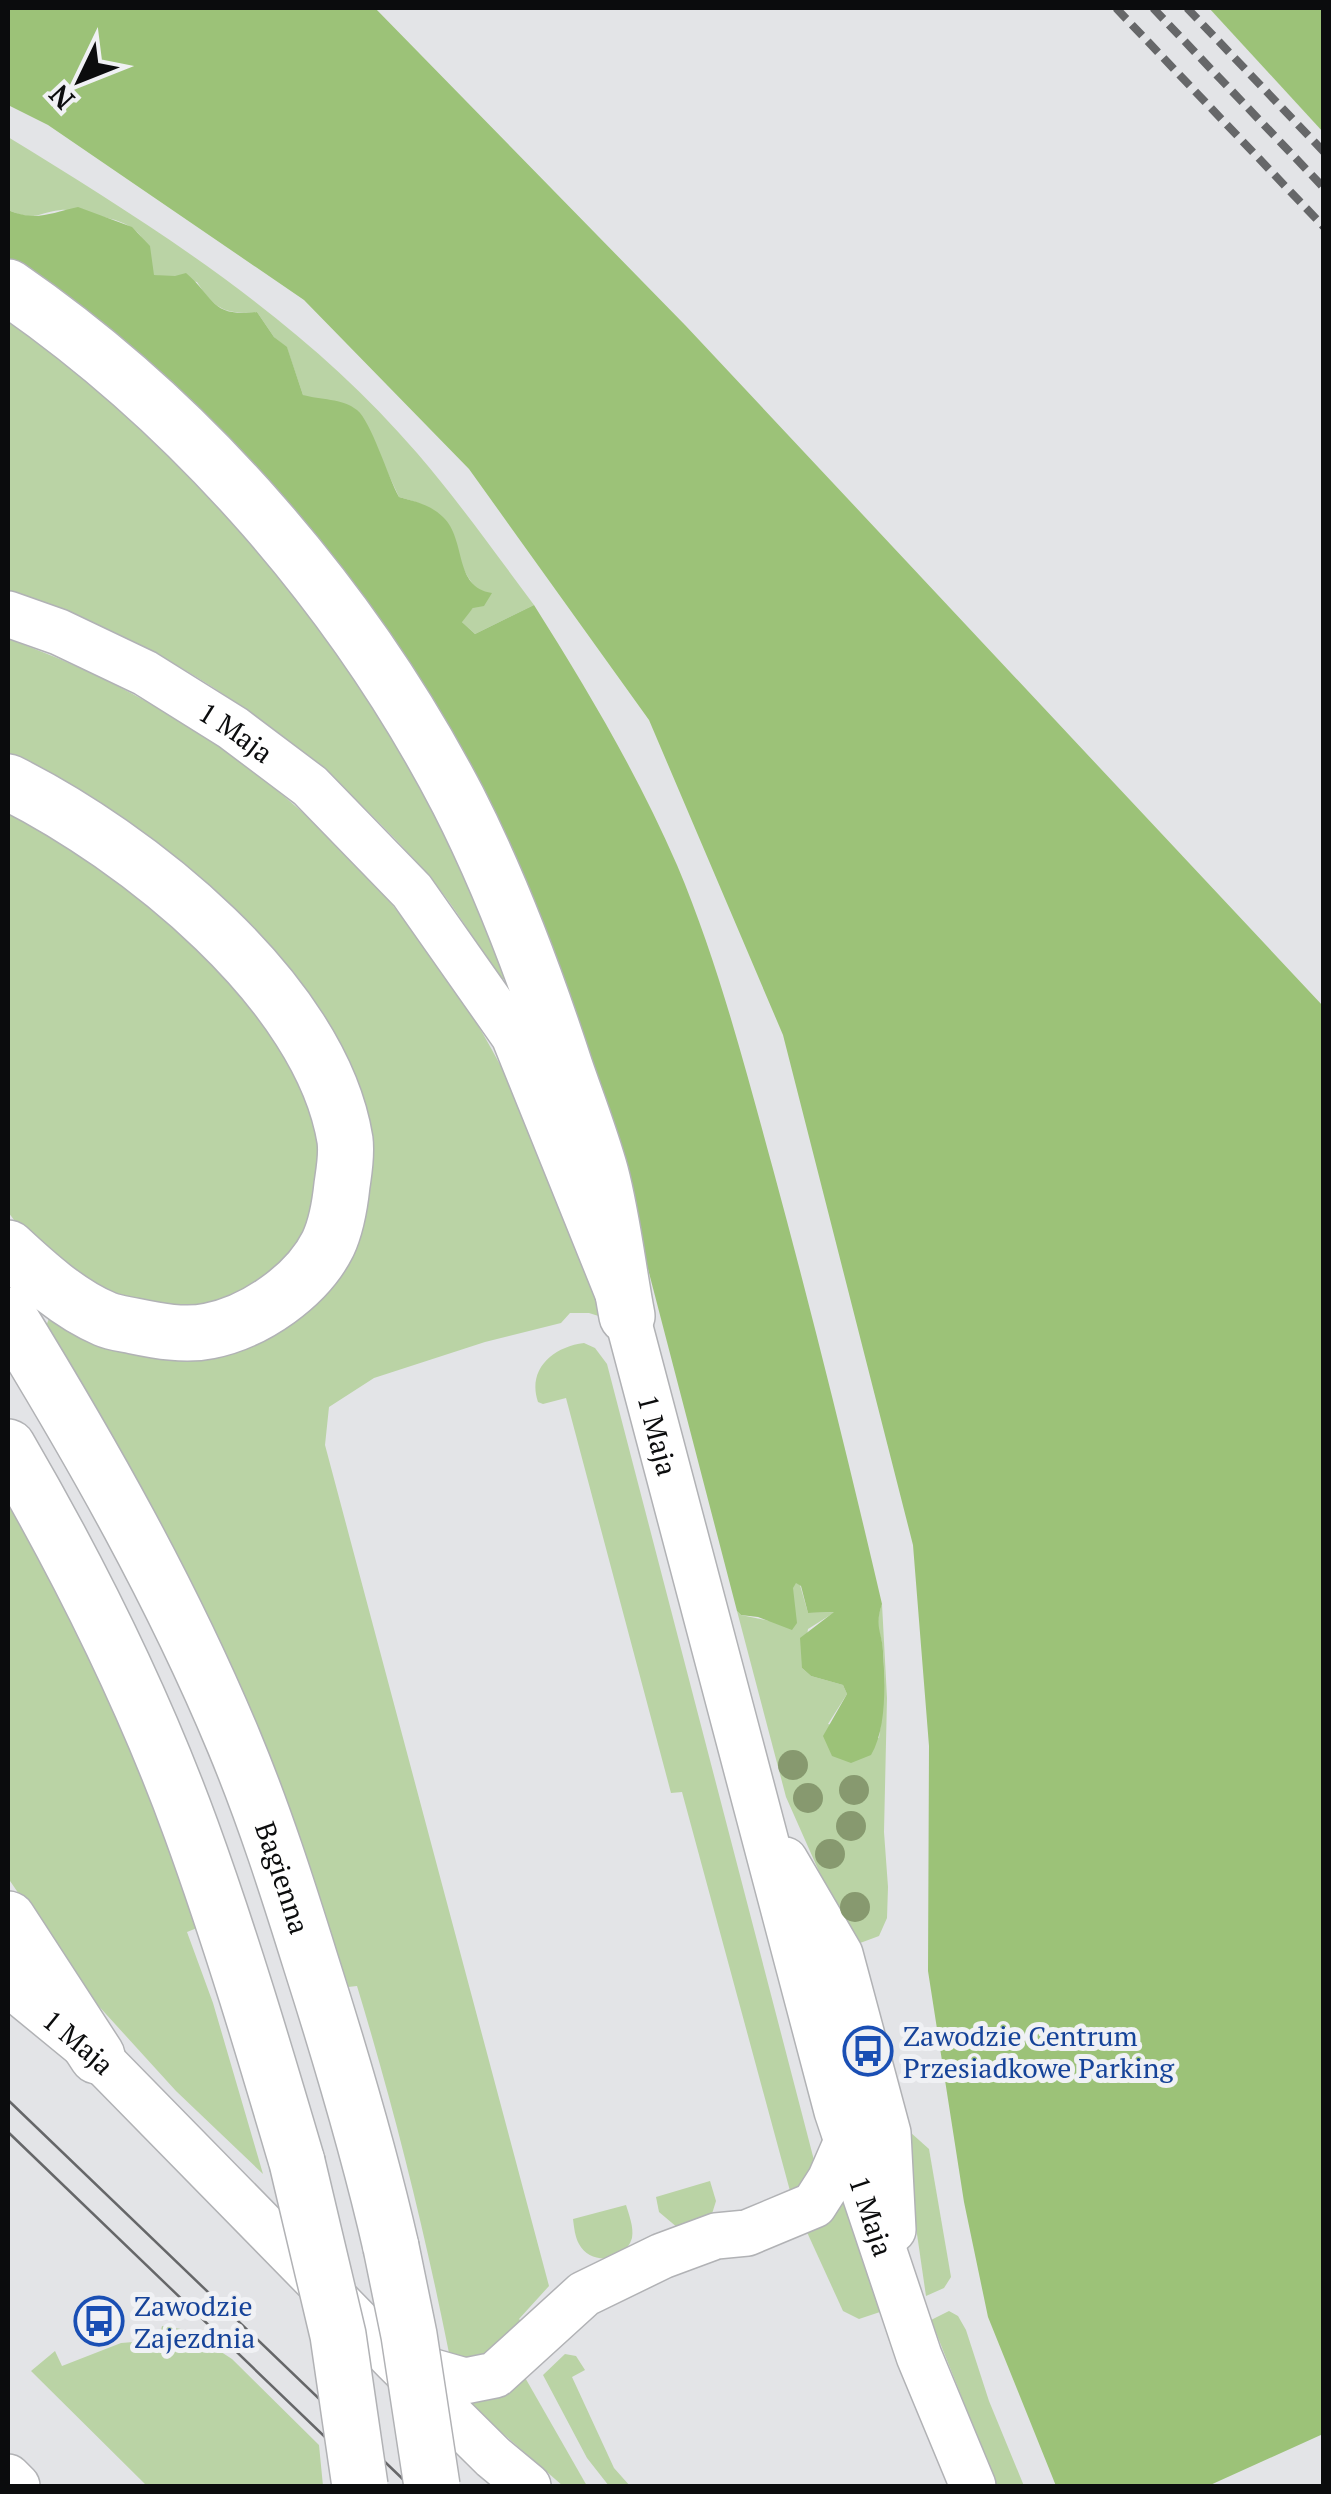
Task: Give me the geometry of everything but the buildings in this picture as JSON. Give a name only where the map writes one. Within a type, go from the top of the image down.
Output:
[{"type":"main road","points":[[8,288],[42,310],[151,402],[249,500],[340,612],[436,760],[489,864],[550,1022],[602,1176],[626,1316]]},
{"type":"main road","points":[[8,782],[94,832],[142,867],[208,922],[264,980],[317,1061],[334,1100],[346,1144],[341,1200],[328,1244],[294,1287],[256,1316],[208,1332],[162,1332],[106,1320],[66,1296],[8,1248]]},
{"type":"main road","name":"Bagienna","points":[[8,1314],[99,1467],[157,1577],[234,1743],[275,1852],[370,2160],[409,2335],[432,2486]]},
{"type":"main road","points":[[8,1447],[100,1619],[160,1750],[238,1964],[297,2162],[338,2335],[360,2486]]},
{"type":"main road","points":[[8,1919],[97,2056]]},
{"type":"street","name":"1 Maja","points":[[8,614],[93,647],[190,699],[310,786],[437,922],[514,1036],[626,1316],[818,2045],[919,2356],[973,2486]]},
{"type":"street","points":[[756,1811],[840,1954],[888,2133],[896,2283]]},
{"type":"street","name":"1 Maja","points":[[8,1982],[97,2056],[396,2361],[493,2457],[528,2486]]},
{"type":"street","points":[[396,2361],[465,2382],[495,2375],[584,2294],[662,2256],[716,2236],[747,2234],[814,2204],[847,2142]]},
{"type":"street","points":[[8,2477],[18,2486]]},
{"type":"green space","points":[[8,8],[375,8],[685,325],[1323,1006],[1323,2434],[1208,2486],[1056,2486],[988,2317],[964,2202],[928,1971],[929,1746],[913,1545],[783,1035],[649,720],[469,469],[304,300],[48,125],[8,105]]},
{"type":"green space","points":[[1209,8],[1323,8],[1323,132]]},
{"type":"green space","points":[[8,137],[225,279],[326,361],[417,453],[534,605],[475,634],[461,621],[473,608],[479,591],[467,576],[447,524],[422,505],[399,497],[379,454],[303,395],[287,348],[257,312],[229,311],[215,304],[197,282],[153,275],[143,239],[119,221],[69,210],[30,216],[8,210]]},
{"type":"green space","points":[[78,207],[132,227],[150,246],[154,275],[186,273],[222,309],[257,312],[274,337],[287,347],[303,395],[338,401],[357,410],[368,425],[399,497],[428,506],[443,517],[471,582],[492,593],[484,606],[473,608],[462,622],[475,634],[534,605],[645,797],[692,902],[730,1015],[802,1277],[882,1604],[879,1624],[884,1704],[871,1755],[851,1763],[832,1756],[823,1736],[847,1694],[843,1685],[811,1676],[802,1668],[800,1638],[834,1612],[808,1613],[801,1586],[796,1583],[793,1588],[797,1623],[792,1630],[737,1611],[635,1219],[471,778],[42,283],[8,259],[8,210],[35,216]]},
{"type":"green space","points":[[8,318],[111,400],[227,511],[288,584],[377,706],[496,939],[508,979],[502,979],[441,891],[397,841],[299,750],[190,673],[71,613],[8,591]]},
{"type":"green space","points":[[8,639],[90,673],[167,714],[240,761],[306,816],[368,877],[423,943],[472,1016],[515,1094],[608,1319],[570,1313],[561,1323],[485,1342],[374,1378],[329,1407],[325,1445],[549,2286],[519,2319],[527,2327],[477,2366],[449,2353],[371,2032],[357,1986],[348,1987],[301,1843],[46,1326],[50,1316],[272,1330],[358,1099],[8,757]]},
{"type":"green space","points":[[8,804],[148,894],[264,1013],[326,1133],[319,1208],[287,1268],[206,1311],[116,1301],[27,1237],[8,1212]]},
{"type":"green space","points":[[584,1343],[595,1348],[607,1364],[815,2164],[793,2202],[682,1792],[671,1793],[566,1398],[538,1402],[536,1380],[545,1362],[562,1349]]},
{"type":"green space","points":[[8,1500],[71,1621],[159,1818],[197,1928],[187,1932],[213,2003],[263,2174],[176,2091],[85,1991],[8,1878]]},
{"type":"green space","points":[[796,1582],[808,1613],[835,1612],[808,1629],[802,1668],[811,1676],[843,1685],[847,1694],[828,1724],[879,1738],[884,1683],[878,1624],[882,1604],[887,1698],[887,1918],[879,1936],[852,1946],[786,1797],[737,1611],[770,1621]]},
{"type":"green space","points":[[901,2124],[929,2149],[951,2277],[944,2288],[926,2296]]},
{"type":"green space","points":[[710,2181],[716,2201],[711,2217],[678,2228],[659,2212],[656,2197]]},
{"type":"green space","points":[[843,2199],[883,2311],[859,2319],[843,2311],[806,2230]]},
{"type":"green space","points":[[626,2205],[632,2230],[628,2246],[607,2258],[584,2251],[573,2219]]},
{"type":"green space","points":[[949,2311],[958,2316],[966,2330],[989,2401],[1024,2486],[997,2486],[931,2320]]},
{"type":"green space","points":[[162,2326],[198,2337],[232,2359],[319,2445],[323,2486],[147,2486],[31,2371],[55,2351],[62,2366],[121,2343],[159,2340]]},
{"type":"green space","points":[[565,2354],[576,2356],[585,2370],[572,2377],[614,2468],[630,2486],[609,2486],[587,2458],[543,2375]]},
{"type":"green space","points":[[523,2374],[587,2486],[563,2486],[470,2405],[470,2397]]},
{"type":"tram line","points":[[8,2100],[410,2486]]},
{"type":"tram line","points":[[8,2132],[376,2486]]},
{"type":"railway","points":[[1116,8],[1324,227]]},
{"type":"railway","points":[[1153,8],[1324,188]]},
{"type":"railway","points":[[1187,8],[1324,152]]},
{"type":"place","name":"Zawodzie Centrum Przesiadkowe Parking","points":[[868,2051]]},
{"type":"place","name":"Zawodzie Zajezdnia","points":[[99,2321]]}]
